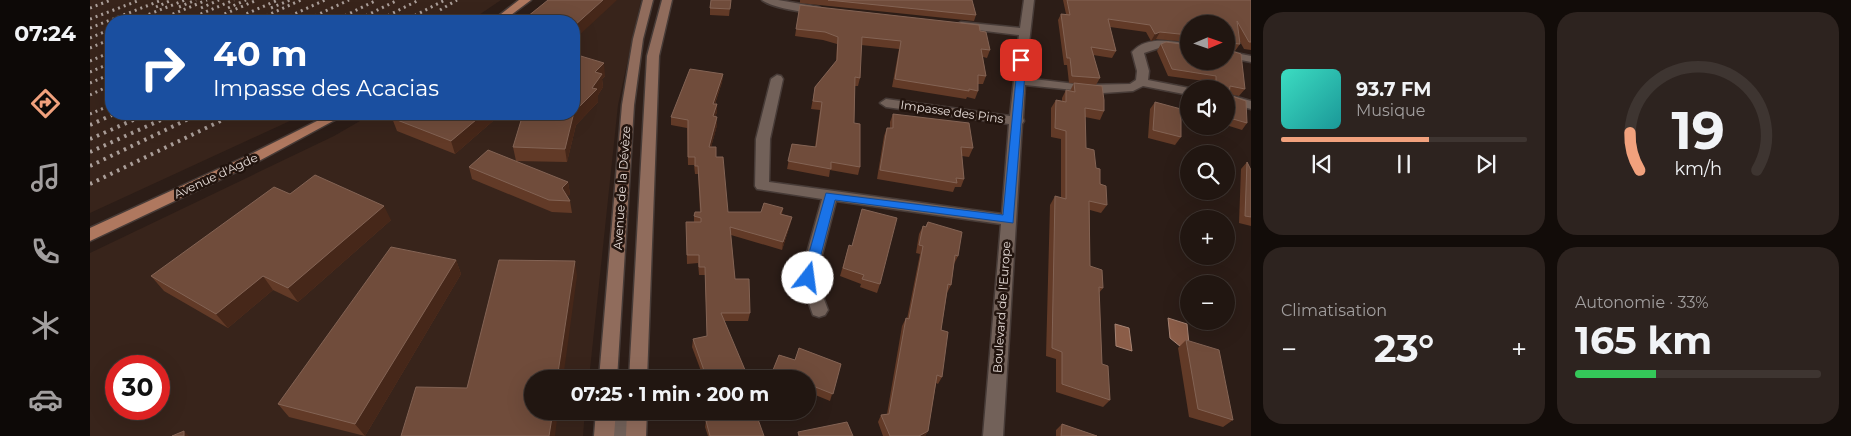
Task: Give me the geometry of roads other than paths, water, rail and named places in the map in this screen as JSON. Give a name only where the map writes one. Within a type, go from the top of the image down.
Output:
[{"type":"main road","points":[[505,15],[526,0]]},
{"type":"main road","name":"Avenue de la Dévèze","points":[[609,370],[628,104],[638,39],[648,0]]},
{"type":"main road","name":"Avenue de la Dévèze","points":[[638,370],[653,56],[667,0]]},
{"type":"main road","name":"Avenue d'Agde","points":[[90,235],[252,160],[329,120]]},
{"type":"main road","points":[[604,436],[605,420]]},
{"type":"main road","points":[[636,436],[637,420]]},
{"type":"street","points":[[767,0],[791,7],[830,12]]},
{"type":"street","name":"Boulevard de l'Europe","points":[[992,436],[1018,121],[1019,81],[1029,0]]},
{"type":"street","points":[[947,24],[1024,32]]},
{"type":"street","points":[[1019,81],[1119,90],[1133,88],[1141,82],[1144,71],[1138,52],[1144,47],[1166,44],[1180,46]]},
{"type":"street","points":[[1235,56],[1251,59]]},
{"type":"street","points":[[776,79],[763,139],[762,186],[1009,220]]},
{"type":"street","points":[[1141,82],[1180,89]]},
{"type":"street","points":[[1235,101],[1251,105]]},
{"type":"street","name":"Impasse des Pins","points":[[886,103],[1018,121]]},
{"type":"street","points":[[820,310],[808,278],[830,196]]},
{"type":"street","points":[[610,351],[613,370]]},
{"type":"street","points":[[620,420],[622,436]]},
{"type":"street","points":[[642,420],[643,436]]},
{"type":"railway","points":[[90,8],[111,0]]},
{"type":"railway","points":[[90,19],[140,0]]},
{"type":"railway","points":[[123,15],[162,0]]},
{"type":"railway","points":[[156,7],[172,0]]},
{"type":"railway","points":[[147,15],[185,0]]},
{"type":"railway","points":[[179,7],[196,0]]},
{"type":"railway","points":[[171,15],[207,0]]},
{"type":"railway","points":[[201,8],[219,0]]},
{"type":"railway","points":[[198,15],[234,0]]},
{"type":"railway","points":[[228,8],[246,0]]},
{"type":"railway","points":[[222,15],[257,0]]},
{"type":"railway","points":[[244,15],[278,0]]},
{"type":"railway","points":[[271,8],[290,0]]},
{"type":"railway","points":[[268,15],[301,0]]},
{"type":"railway","points":[[292,15],[325,0]]},
{"type":"railway","points":[[317,15],[349,0]]},
{"type":"railway","points":[[346,15],[377,0]]},
{"type":"railway","points":[[367,15],[398,0]]},
{"type":"railway","points":[[389,15],[419,0]]},
{"type":"railway","points":[[416,15],[445,0]]},
{"type":"railway","points":[[440,10],[457,0]]},
{"type":"railway","points":[[90,28],[105,22]]},
{"type":"railway","points":[[90,38],[105,32]]},
{"type":"railway","points":[[90,48],[105,42]]},
{"type":"railway","points":[[90,61],[105,55]]},
{"type":"railway","points":[[90,72],[105,66]]},
{"type":"railway","points":[[90,83],[105,77]]},
{"type":"railway","points":[[90,95],[105,88]]},
{"type":"railway","points":[[90,114],[105,108]]},
{"type":"railway","points":[[90,125],[105,118]]},
{"type":"railway","points":[[90,139],[133,120]]},
{"type":"railway","points":[[90,152],[161,120]]},
{"type":"railway","points":[[90,166],[186,120]]},
{"type":"railway","points":[[90,184],[223,120]]}]
